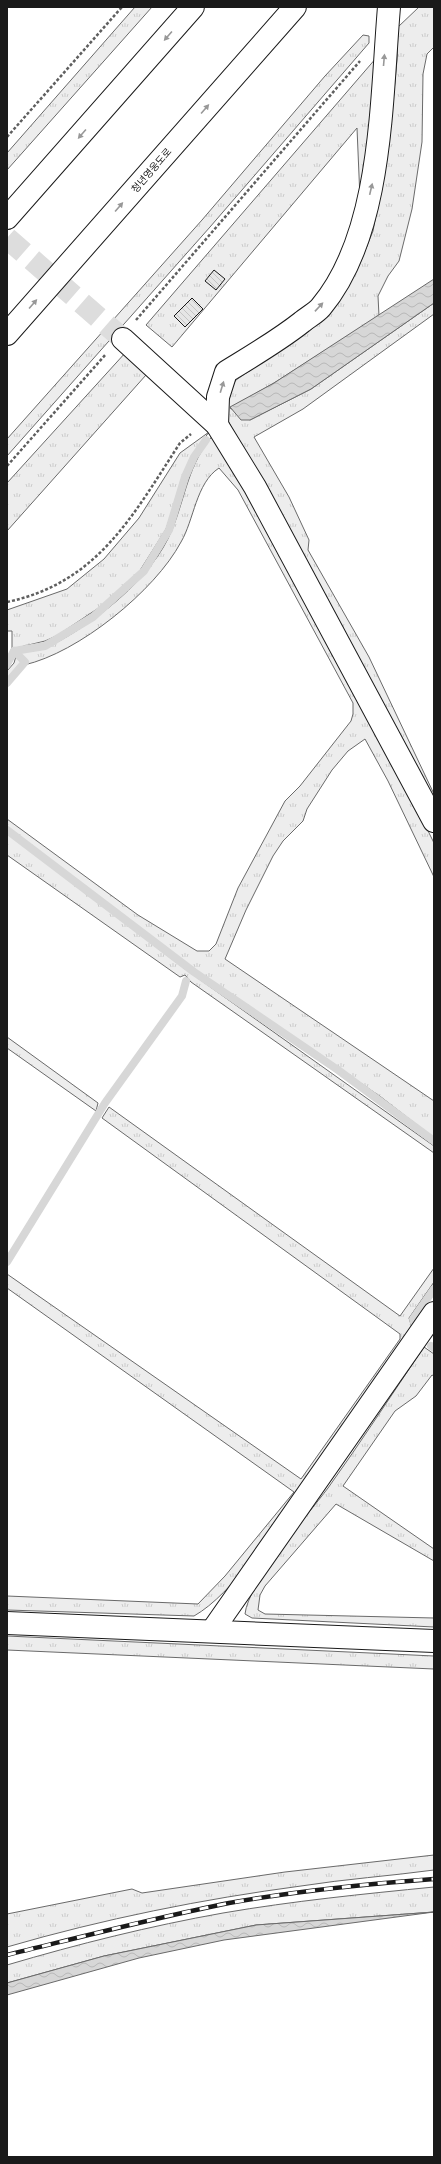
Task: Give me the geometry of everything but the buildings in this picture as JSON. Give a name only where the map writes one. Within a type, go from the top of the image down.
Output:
[{"type":"main road","points":[[7,218],[193,7]]},
{"type":"main road","name":"청년영웅도로","points":[[7,334],[295,7]]},
{"type":"main road","points":[[217,425],[218,397],[226,372],[279,340],[321,307],[348,264],[364,219],[375,168],[389,7]]},
{"type":"main road","points":[[127,331],[217,425],[255,487],[434,821]]},
{"type":"main road","points":[[212,1631],[434,1313]]},
{"type":"main road","points":[[7,1623],[434,1640]]},
{"type":"path","points":[[7,137],[122,7]]},
{"type":"path","points":[[127,331],[361,60]]},
{"type":"path","points":[[7,466],[106,353]]},
{"type":"path","points":[[7,602],[36,594],[64,582],[86,567],[113,540],[135,513],[180,443],[199,427],[217,425]]},
{"type":"green space","points":[[135,7],[152,7],[7,170],[7,153]]},
{"type":"green space","points":[[419,7],[434,7],[434,47],[427,54],[423,74],[422,142],[412,209],[399,261],[388,276],[378,296],[379,316],[274,383],[230,408],[250,420],[311,389],[434,303],[434,314],[303,409],[254,437],[289,497],[309,540],[308,550],[369,657],[434,794],[434,808],[226,417],[230,388],[236,380],[313,328],[351,280],[360,263],[373,231],[389,144],[397,60],[398,27]]},
{"type":"green space","points":[[363,35],[369,36],[369,43],[210,227],[7,456],[7,439],[202,220],[325,76]]},
{"type":"green space","points":[[377,57],[365,174],[360,199],[357,128],[172,347],[146,325]]},
{"type":"green space","points":[[126,352],[146,375],[7,531],[7,483]]},
{"type":"green space","points":[[209,432],[192,456],[166,529],[139,572],[103,605],[58,635],[45,641],[12,649],[12,631],[7,631],[7,610],[67,589],[104,559],[139,518],[180,453]]},
{"type":"green space","points":[[214,434],[399,772],[434,843],[434,877],[388,781],[365,739],[348,751],[332,770],[307,809],[303,821],[283,841],[273,856],[246,910],[225,959],[434,1101],[434,1138],[381,1097],[187,964],[7,828],[7,819],[138,915],[197,951],[209,951],[216,944],[238,888],[285,801],[300,786],[351,721],[353,714],[353,703],[238,490],[219,468],[211,475],[200,492],[181,542],[169,561],[134,599],[91,634],[68,648],[24,665],[28,661],[18,653],[48,647],[84,626],[120,598],[151,566],[163,548],[172,530],[188,480],[198,457]]},
{"type":"green space","points":[[16,656],[22,662],[7,679],[7,671],[14,663]]},
{"type":"green space","points":[[7,833],[185,969],[434,1146],[434,1153],[191,982],[185,975],[180,977],[7,855]]},
{"type":"green space","points":[[7,1037],[98,1103],[96,1111],[7,1048]]},
{"type":"green space","points":[[109,1107],[400,1316],[434,1268],[434,1282],[409,1318],[413,1331],[253,1559],[224,1592],[209,1606],[194,1616],[7,1610],[7,1596],[198,1604],[225,1576],[294,1492],[7,1288],[7,1274],[301,1479],[400,1339],[400,1334],[102,1118]]},
{"type":"green space","points":[[424,1347],[434,1354],[434,1376],[432,1375],[416,1396],[395,1411],[343,1486],[434,1549],[434,1561],[336,1504],[265,1586],[260,1595],[258,1610],[265,1614],[434,1618],[434,1627],[252,1618],[245,1614],[256,1585],[267,1568],[328,1488]]},
{"type":"green space","points":[[7,1636],[434,1656],[434,1669],[7,1650]]},
{"type":"green space","points":[[434,1855],[434,1870],[227,1897],[80,1927],[7,1947],[7,1914],[132,1889],[142,1893],[285,1872]]},
{"type":"green space","points":[[434,1887],[434,1912],[256,1925],[104,1956],[7,1983],[7,1965],[141,1930],[223,1913],[276,1905]]},
{"type":"water","points":[[434,279],[434,303],[311,389],[250,420],[241,420],[230,407],[274,383]]},
{"type":"water","points":[[434,1912],[224,1940],[139,1958],[7,1995],[7,1983],[104,1956],[256,1925]]},
{"type":"waterway","points":[[7,664],[14,651],[45,646],[93,617],[144,571],[169,530],[185,477],[194,457],[206,440]]},
{"type":"waterway","points":[[7,683],[25,662],[14,651]]},
{"type":"waterway","points":[[7,830],[194,972],[338,1070],[434,1141]]},
{"type":"waterway","points":[[7,1262],[105,1103],[182,996],[186,981]]},
{"type":"waterway","points":[[415,1326],[413,1319],[434,1289]]},
{"type":"tunnel","points":[[7,238],[123,339]]},
{"type":"railway","points":[[7,1955],[145,1921],[229,1903],[331,1888],[434,1879]]}]
